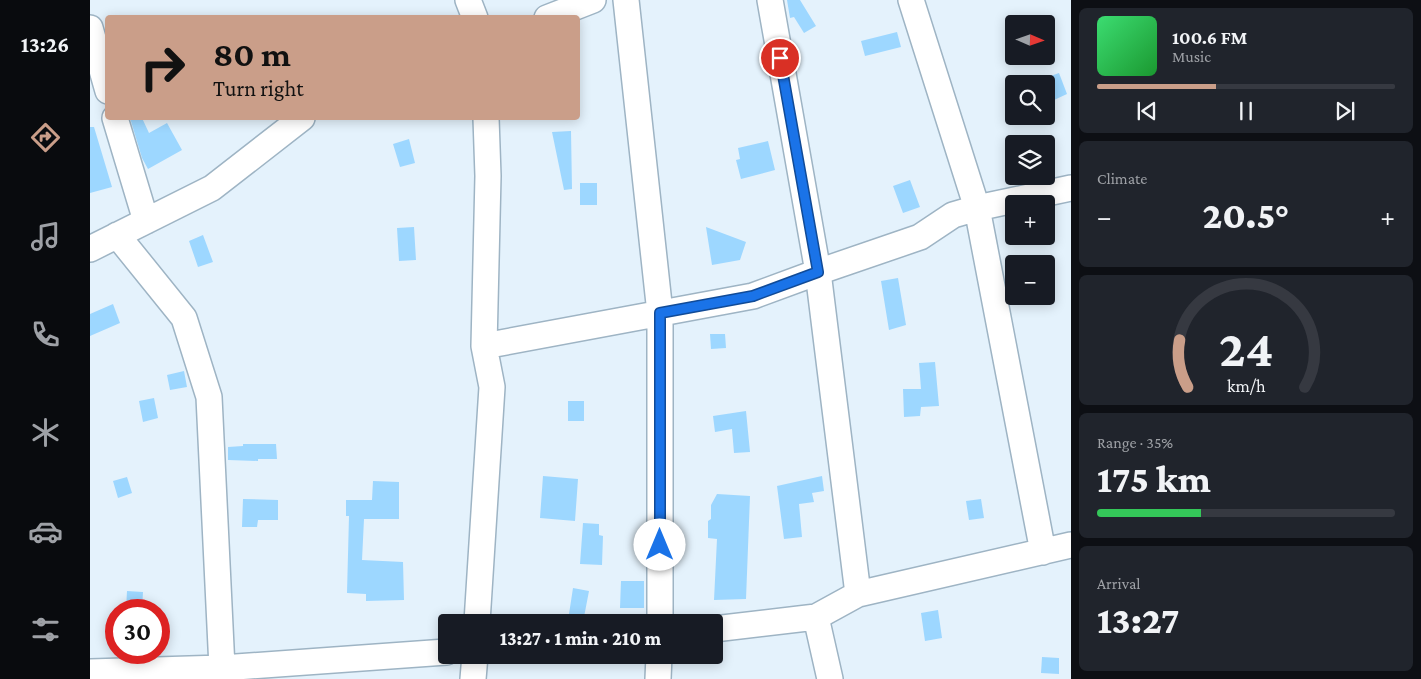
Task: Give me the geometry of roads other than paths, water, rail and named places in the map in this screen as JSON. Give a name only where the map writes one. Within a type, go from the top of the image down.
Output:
[{"type":"street","points":[[468,0],[474,15]]},
{"type":"street","points":[[626,0],[660,313],[660,614]]},
{"type":"street","points":[[770,0],[818,272],[858,594]]},
{"type":"street","points":[[911,0],[977,208],[1043,552]]},
{"type":"street","points":[[554,15],[585,2]]},
{"type":"street","points":[[90,28],[105,80]]},
{"type":"street","points":[[116,120],[146,221]]},
{"type":"street","points":[[90,249],[212,188],[299,120]]},
{"type":"street","points":[[478,614],[492,387],[484,346],[488,176],[486,120]]},
{"type":"street","points":[[484,346],[753,296],[920,237],[953,215],[1071,188]]},
{"type":"street","points":[[117,235],[184,318],[209,397],[222,668]]},
{"type":"street","points":[[723,628],[816,617],[858,594],[1071,545]]},
{"type":"street","points":[[816,617],[830,679]]},
{"type":"street","points":[[90,672],[222,668],[438,653]]},
{"type":"street","points":[[474,679],[475,664]]},
{"type":"street","points":[[658,679],[659,664]]}]
